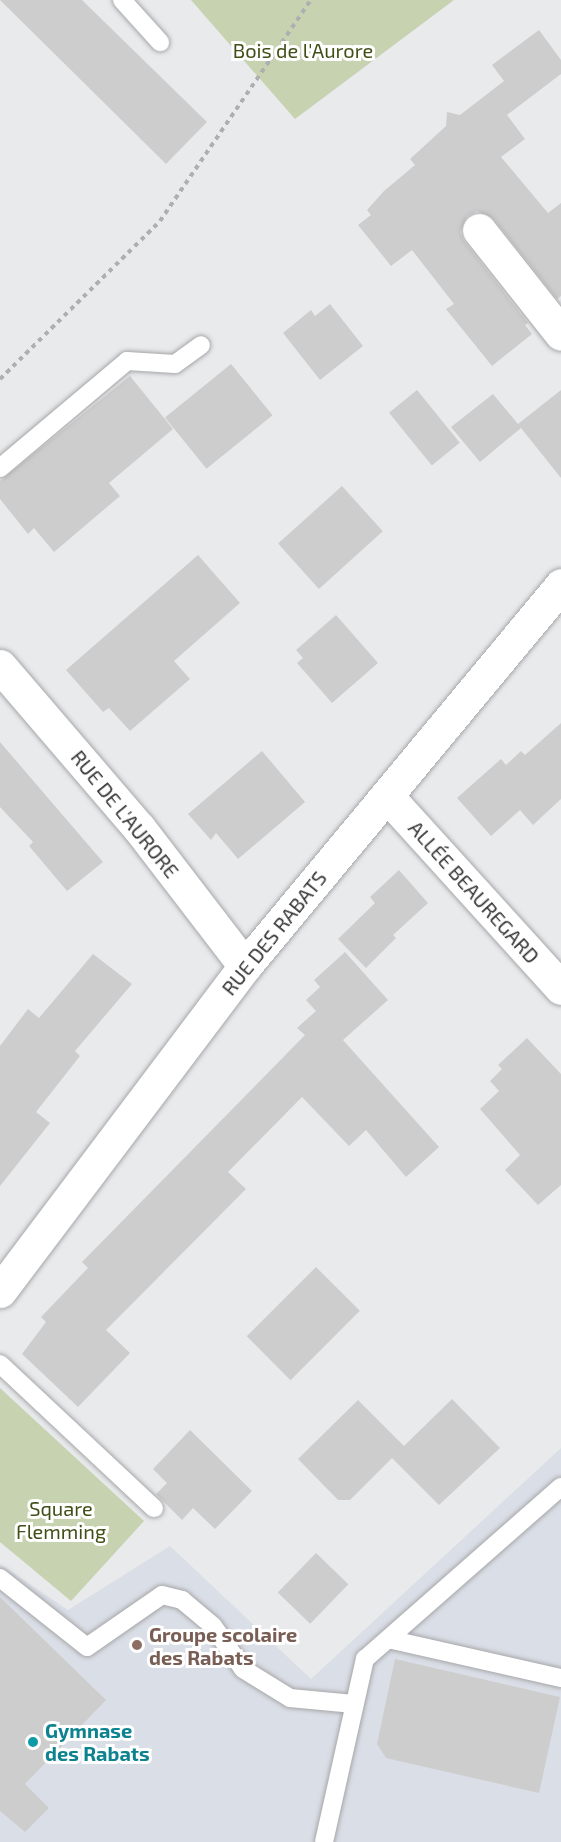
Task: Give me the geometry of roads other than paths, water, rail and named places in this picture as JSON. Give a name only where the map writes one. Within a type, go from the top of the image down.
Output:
[{"type":"street","points":[[479,230],[561,334]]},
{"type":"street","name":"RUE DES RABATS","points":[[0,1291],[245,966],[561,585]]},
{"type":"street","name":"RUE DE L'AURORE","points":[[0,666],[139,828],[245,966]]},
{"type":"street","name":"ALLÉE BEAUREGARD","points":[[387,796],[561,988]]},
{"type":"lane","points":[[122,0],[160,42]]},
{"type":"lane","points":[[0,468],[127,361],[175,364],[201,345]]},
{"type":"lane","points":[[0,1364],[154,1508]]},
{"type":"lane","points":[[324,1842],[365,1659],[561,1487]]},
{"type":"lane","points":[[0,1578],[87,1647],[162,1595],[182,1600],[213,1626],[243,1669],[290,1698],[354,1704]]},
{"type":"lane","points":[[388,1639],[561,1678]]},
{"type":"place","name":"Groupe scolaire des Rabats","points":[[137,1645]]},
{"type":"place","name":"Gymnase des Rabats","points":[[33,1742]]},
{"type":"park label","name":"Bois de l'Aurore","points":[[303,50]]},
{"type":"park label","name":"Square Flemming","points":[[61,1520]]}]
